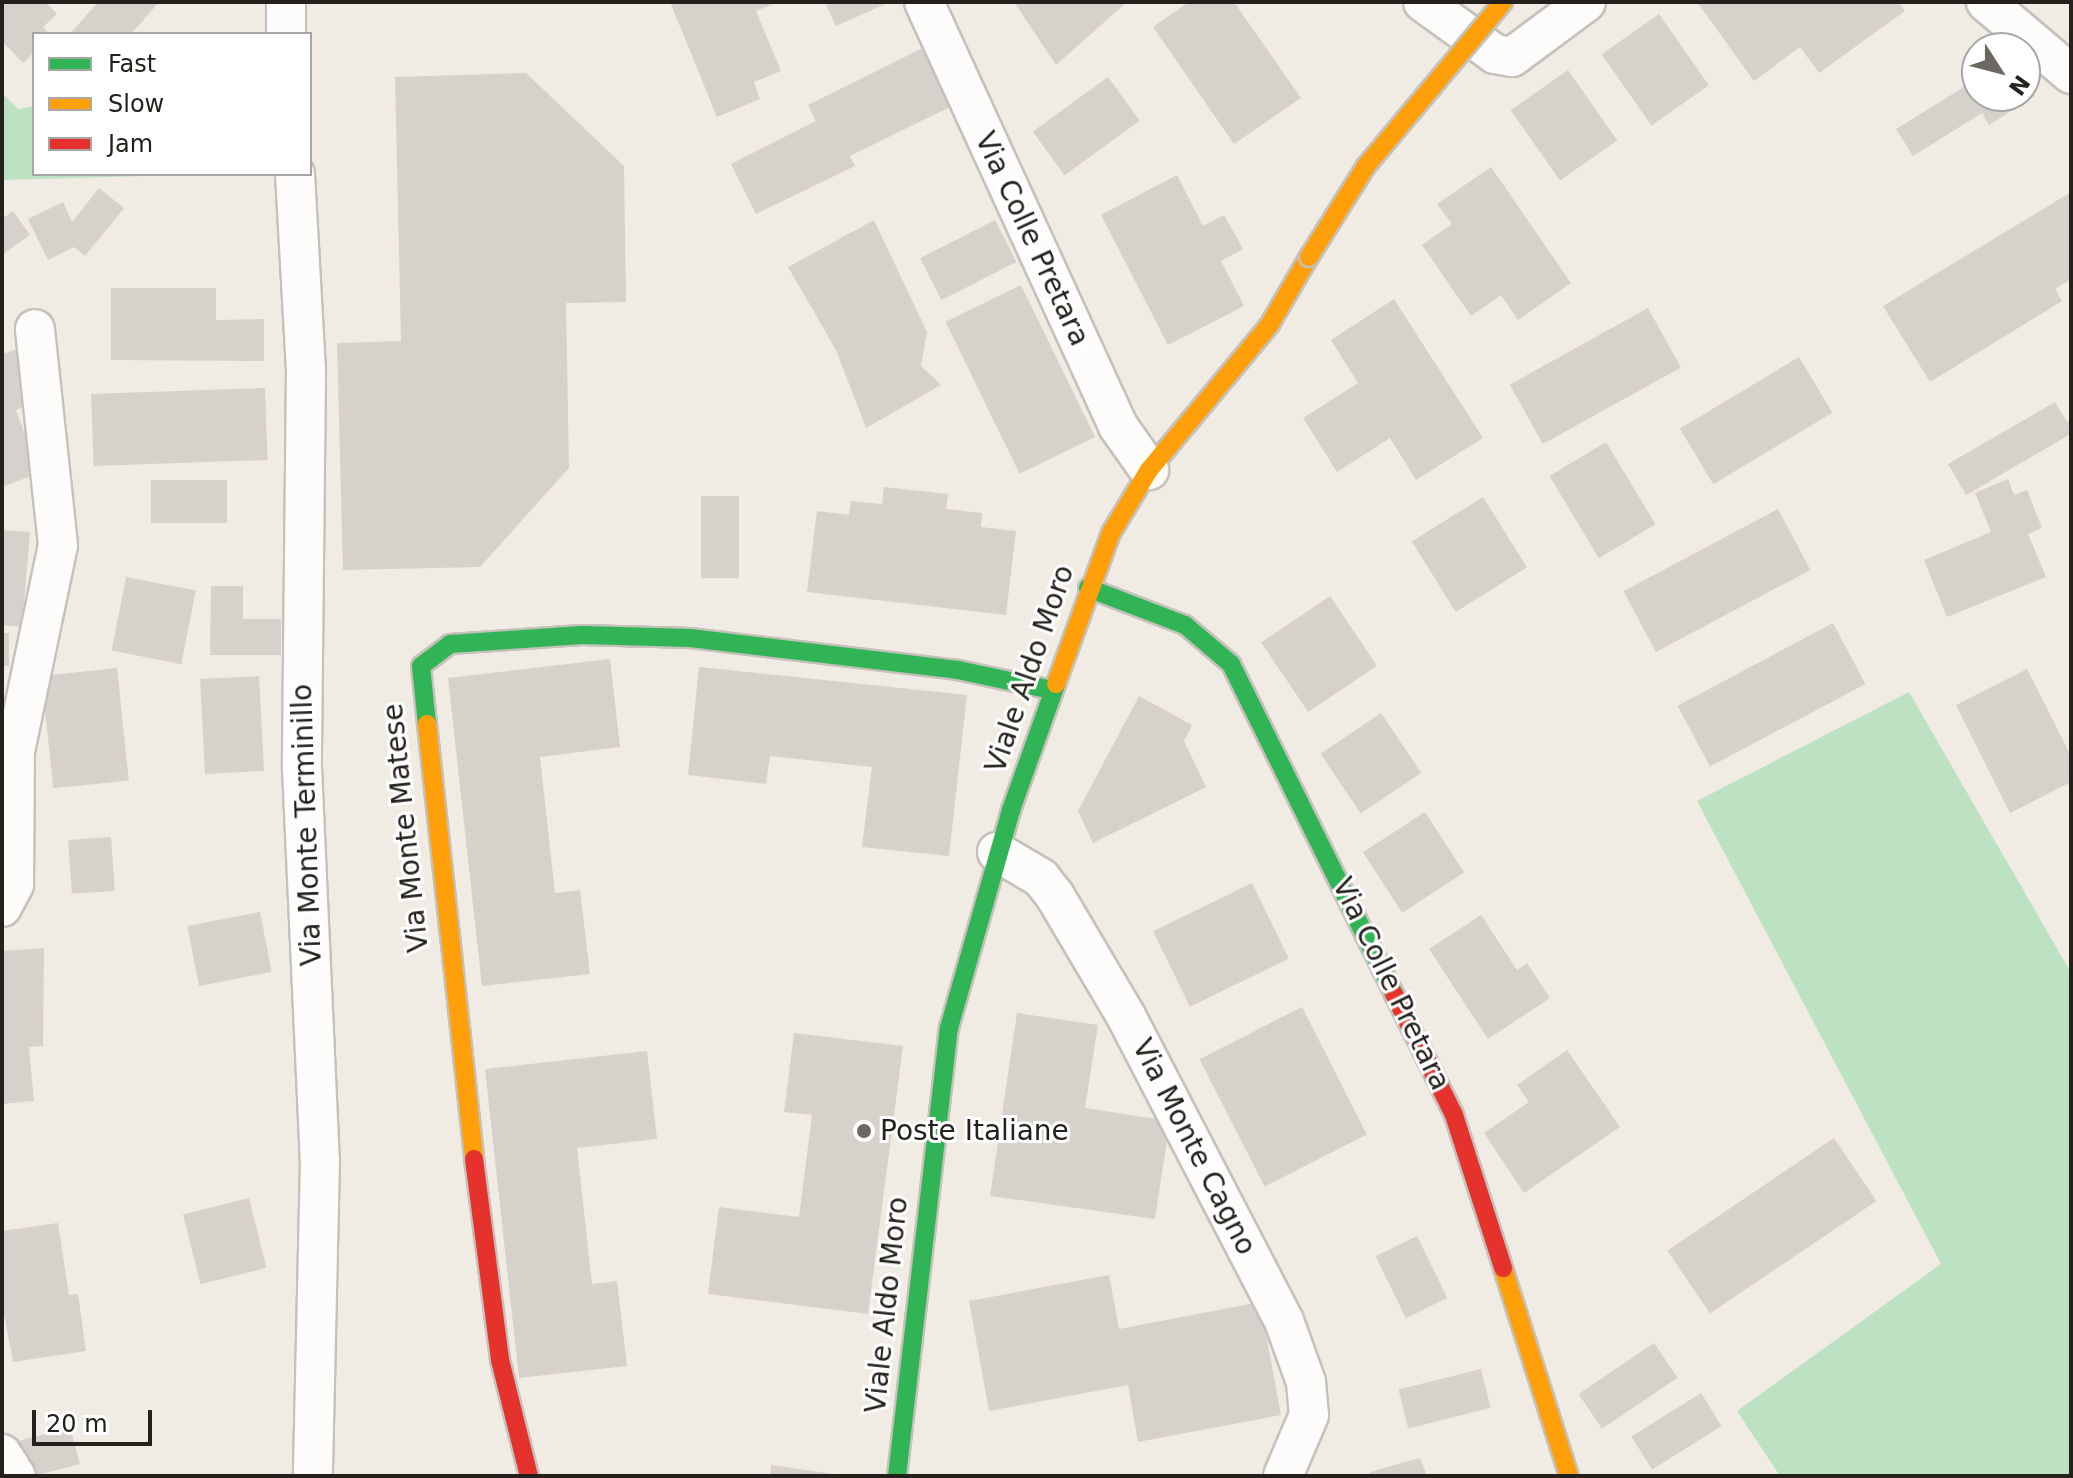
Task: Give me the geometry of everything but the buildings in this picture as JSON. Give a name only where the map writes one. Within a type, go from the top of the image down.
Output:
[{"type":"street","points":[[286,2],[286,32]]},
{"type":"street","name":"Via Colle Pretara","points":[[924,2],[1118,426],[1149,470]]},
{"type":"street","points":[[1423,2],[1488,50],[1512,57],[1586,2]]},
{"type":"street","name":"Viale Aldo Moro","points":[[897,1476],[942,1070],[960,977],[997,852],[1088,588],[1149,470],[1241,364],[1366,166],[1503,2]]},
{"type":"street","points":[[1986,2],[2071,74]]},
{"type":"street","name":"Via Monte Terminillo","points":[[295,176],[306,370],[302,768],[320,1160],[313,1476]]},
{"type":"street","points":[[2,907],[14,884],[15,751],[58,545],[35,329]]},
{"type":"street","name":"Via Colle Pretara","points":[[1088,588],[1185,625],[1231,664],[1448,1101],[1569,1476]]},
{"type":"street","name":"Via Monte Matese","points":[[529,1476],[498,1344],[457,1033],[418,687],[421,666],[450,644],[582,635],[690,638],[958,670],[1052,690]]},
{"type":"street","name":"Via Monte Cagno","points":[[997,852],[1041,878],[1126,1016],[1284,1321],[1306,1382],[1306,1428],[1283,1476]]},
{"type":"street","points":[[2,1454],[16,1476]]},
{"type":"green space","points":[[2,93],[18,109],[32,106],[32,176],[145,176],[2,180]]},
{"type":"green space","points":[[1909,692],[2071,973],[2071,1476],[1780,1476],[1737,1411],[1941,1264],[1697,801]]},
{"type":"traffic: fast","points":[[1088,588],[1185,625],[1231,664],[1394,994]]},
{"type":"traffic: fast","points":[[427,724],[421,666],[450,644],[582,635],[690,638],[958,670],[1052,690]]},
{"type":"traffic: fast","points":[[897,1476],[949,1028],[1011,810],[1056,684]]},
{"type":"traffic: slow","points":[[1309,257],[1366,166],[1503,2]]},
{"type":"traffic: slow","points":[[1056,684],[1111,533],[1149,470],[1270,324],[1309,257]]},
{"type":"traffic: slow","points":[[427,724],[474,1159]]},
{"type":"traffic: slow","points":[[1503,1268],[1569,1476]]},
{"type":"traffic: jam","points":[[1394,994],[1454,1115],[1503,1268]]},
{"type":"traffic: jam","points":[[474,1159],[500,1360],[529,1476]]},
{"type":"place","name":"Poste Italiane","points":[[864,1131]]}]
